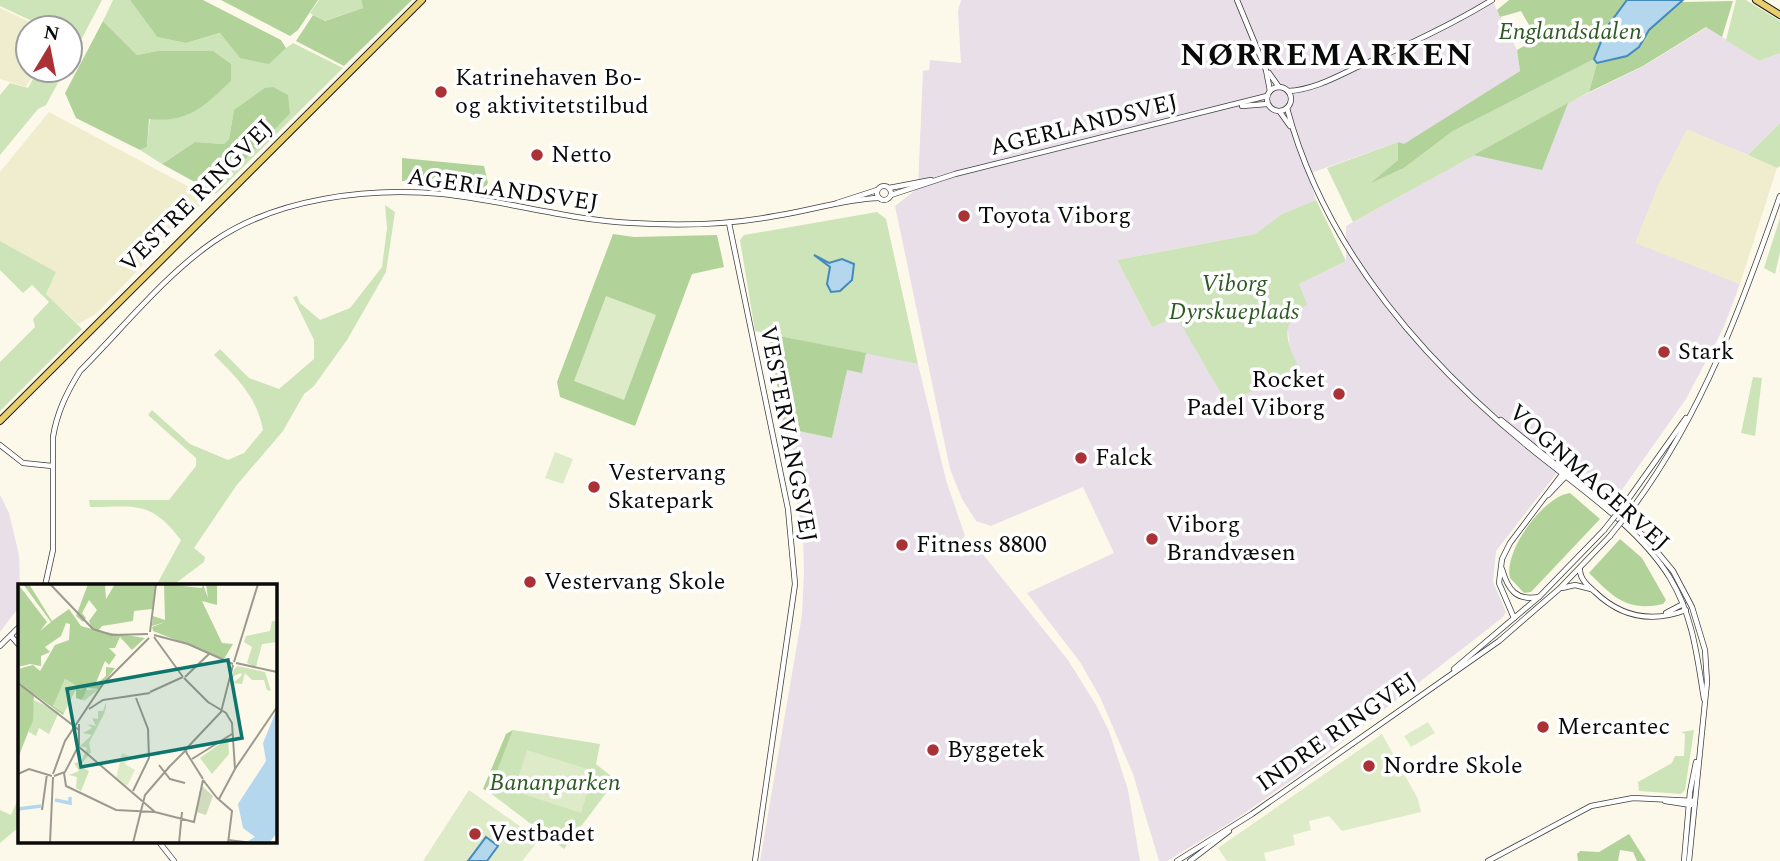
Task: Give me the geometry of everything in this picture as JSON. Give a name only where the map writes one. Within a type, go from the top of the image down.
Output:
[{"type":"main road","name":"VESTRE RINGVEJ","points":[[0,421],[422,0]]},
{"type":"main road","points":[[1758,1],[1780,13]]},
{"type":"street","points":[[1237,0],[1266,70],[1279,87],[1288,91],[1308,88]]},
{"type":"street","points":[[1266,70],[1268,104],[1279,112],[1287,108],[1291,99],[1308,88],[1442,30],[1492,0]]},
{"type":"street","points":[[1269,93],[1279,87]]},
{"type":"street","points":[[1288,91],[1291,99]]},
{"type":"street","name":"AGERLANDSVEJ","points":[[889,188],[1237,106],[1269,93]]},
{"type":"street","name":"AGERLANDSVEJ","points":[[1237,106],[1268,104]]},
{"type":"street","name":"VOGNMAGERVEJ","points":[[1287,108],[1292,130],[1325,205],[1368,281],[1432,360],[1486,410],[1646,547],[1668,575],[1685,607],[1699,652],[1704,699]]},
{"type":"street","name":"VOGNMAGERVEJ","points":[[1279,112],[1292,130]]},
{"type":"street","name":"AGERLANDSVEJ","points":[[891,195],[939,178]]},
{"type":"street","points":[[883,186],[889,188],[891,195],[884,200],[879,198],[877,190],[883,186]]},
{"type":"street","name":"AGERLANDSVEJ","points":[[830,205],[877,190]]},
{"type":"street","name":"AGERLANDSVEJ","points":[[45,584],[53,550],[52,466],[56,421],[69,388],[80,371],[195,256],[232,230],[261,217],[315,202],[401,192],[453,195],[605,221],[674,225],[729,223],[879,198]]},
{"type":"street","name":"INDRE RINGVEJ","points":[[1190,861],[1252,814],[1499,641],[1559,589],[1610,536],[1664,463],[1699,400],[1732,332],[1780,196]]},
{"type":"street","name":"VESTERVANGSVEJ","points":[[729,223],[788,509],[795,584],[755,861]]},
{"type":"street","name":"INDRE RINGVEJ","points":[[1443,679],[1540,596],[1604,530],[1699,400]]},
{"type":"street","name":"VOGNMAGERVEJ","points":[[1486,410],[1567,471],[1644,536],[1662,555],[1691,604],[1705,650],[1704,699]]},
{"type":"street","points":[[0,445],[23,463],[52,466]]},
{"type":"street","points":[[1514,619],[1514,612],[1499,583],[1506,548],[1567,471]]},
{"type":"street","points":[[1501,566],[1506,582],[1515,595],[1524,598],[1540,596]]},
{"type":"street","points":[[1582,566],[1580,575],[1591,589],[1621,612],[1644,617],[1663,615],[1691,604]]},
{"type":"street","points":[[1559,589],[1575,585],[1591,589]]},
{"type":"street","points":[[0,646],[18,628]]},
{"type":"street","points":[[11,636],[18,644]]},
{"type":"street","points":[[1686,861],[1704,699]]},
{"type":"street","points":[[1488,861],[1591,806],[1614,800],[1650,798],[1691,803]]},
{"type":"street","name":"INDRE RINGVEJ","points":[[1177,861],[1252,814]]},
{"type":"street","points":[[161,844],[174,861]]},
{"type":"shaded area","points":[[961,0],[1492,0],[1517,50],[1520,71],[1404,145],[1398,142],[1308,174],[1316,200],[1282,214],[1255,234],[1117,260],[1152,327],[1177,316],[1227,404],[1290,349],[1287,323],[1299,284],[1346,261],[1346,226],[1568,103],[1644,66],[1707,27],[1759,61],[1780,53],[1780,123],[1748,155],[1687,130],[1659,184],[1636,242],[1740,284],[1723,329],[1686,399],[1612,504],[1566,461],[1496,551],[1493,582],[1506,612],[1502,618],[1305,771],[1233,821],[1167,861],[1159,861],[1133,774],[1100,697],[1080,662],[1027,593],[1114,553],[1083,487],[991,526],[976,521],[962,499],[950,469],[895,206],[918,188],[923,71],[929,70],[930,60],[961,63],[958,11]]},
{"type":"shaded area","points":[[0,8],[14,15],[14,83],[0,79]]},
{"type":"shaded area","points":[[49,112],[208,197],[96,314],[78,324],[46,294],[56,272],[0,241],[0,172]]},
{"type":"shaded area","points":[[1687,129],[1777,168],[1740,284],[1635,243],[1659,184]]},
{"type":"shaded area","points":[[866,353],[918,364],[946,480],[965,536],[955,546],[961,557],[975,551],[981,552],[1068,660],[1096,705],[1109,731],[1128,790],[1140,861],[760,861],[802,615],[803,537],[784,428],[832,438],[847,369],[862,372]]},
{"type":"shaded area","points":[[0,495],[9,513],[19,555],[20,584],[18,608],[0,632]]},
{"type":"green space","points":[[0,0],[102,0],[84,34],[84,14],[17,14],[0,6]]},
{"type":"green space","points":[[113,0],[130,0],[157,37],[186,43],[221,33],[240,58],[286,48],[293,43],[343,68],[216,194],[213,192],[290,114],[234,110],[229,139],[224,144],[195,142],[162,164],[140,150],[147,147],[157,51],[137,55],[103,21]]},
{"type":"green space","points":[[130,0],[203,0],[281,40],[286,48],[269,64],[240,58],[220,33],[186,43],[157,37]]},
{"type":"green space","points":[[221,0],[318,0],[298,30],[290,36]]},
{"type":"green space","points":[[319,0],[361,0],[363,8],[324,21],[310,13]]},
{"type":"green space","points":[[361,0],[412,0],[344,66],[296,41],[313,15],[325,21],[363,8]]},
{"type":"green space","name":"Englandsdalen","points":[[1509,0],[1627,0],[1607,27],[1594,59],[1453,131],[1404,168],[1371,183],[1398,160],[1398,142],[1404,144],[1520,71],[1517,50],[1537,39],[1521,11],[1500,17],[1497,10]]},
{"type":"green space","points":[[1736,0],[1746,0],[1780,21],[1780,53],[1759,61],[1726,40]]},
{"type":"green space","points":[[1733,1],[1722,37],[1706,27],[1643,66],[1589,92],[1597,63],[1627,56],[1639,47],[1649,30],[1682,2]]},
{"type":"green space","points":[[103,21],[137,55],[157,51],[213,51],[231,64],[231,81],[203,106],[185,116],[163,120],[149,119],[147,147],[140,150],[76,118],[65,93],[70,84],[84,84],[84,57]]},
{"type":"green space","name":"Englandsdalen","points":[[1594,59],[1597,63],[1589,92],[1353,222],[1327,168],[1398,142],[1398,160],[1375,181],[1404,168],[1453,131]]},
{"type":"green space","points":[[10,83],[28,88],[30,84],[57,84],[46,105],[38,109],[0,155],[0,95]]},
{"type":"green space","points":[[273,87],[288,95],[290,114],[213,192],[162,164],[195,142],[224,144],[229,139],[234,110],[265,88]]},
{"type":"green space","points":[[1568,103],[1542,170],[1474,155]]},
{"type":"green space","points":[[1780,123],[1780,166],[1777,168],[1748,155]]},
{"type":"green space","points":[[402,158],[484,166],[488,183],[484,190],[447,183],[402,181]]},
{"type":"green space","name":"Viborg Dyrskueplads","points":[[1316,200],[1346,261],[1299,284],[1307,304],[1292,318],[1288,332],[1290,348],[1298,367],[1227,404],[1177,317],[1152,327],[1117,260],[1255,234],[1282,214]]},
{"type":"green space","points":[[385,205],[395,212],[386,272],[347,340],[314,386],[304,394],[283,431],[236,486],[194,548],[205,557],[204,562],[175,584],[157,584],[181,540],[160,518],[142,508],[90,507],[89,500],[169,500],[196,466],[196,458],[148,415],[152,410],[190,444],[228,460],[244,453],[263,430],[260,418],[245,389],[214,355],[220,349],[249,378],[279,389],[314,359],[314,340],[293,297],[297,296],[300,303],[320,320],[350,308],[382,267],[387,228]]},
{"type":"green space","points":[[877,212],[886,219],[918,364],[755,331],[740,240],[744,235]]},
{"type":"green space","points":[[1780,218],[1780,252],[1775,274],[1764,268]]},
{"type":"green space","points":[[613,234],[634,237],[717,235],[724,267],[692,274],[635,426],[560,397],[557,382]]},
{"type":"green space","points":[[0,241],[56,272],[46,294],[82,329],[0,411],[0,362],[35,327],[33,319],[49,302],[32,285],[23,293],[0,270]]},
{"type":"green space","points":[[606,296],[656,315],[624,400],[574,381]]},
{"type":"green space","points":[[769,334],[866,353],[862,373],[847,370],[832,438],[784,428]]},
{"type":"green space","points":[[1753,377],[1762,378],[1755,436],[1741,433]]},
{"type":"green space","points":[[555,452],[573,459],[563,484],[545,478]]},
{"type":"green space","points":[[1570,493],[1600,519],[1531,592],[1524,593],[1510,578],[1513,554],[1519,540],[1538,514],[1560,496]]},
{"type":"green space","points":[[1620,539],[1642,558],[1666,600],[1663,604],[1630,604],[1613,595],[1589,573]]},
{"type":"green space","points":[[1428,722],[1435,733],[1411,747],[1404,736]]},
{"type":"green space","name":"Bananparken","points":[[513,730],[600,744],[596,764],[616,780],[564,849],[489,792]]},
{"type":"green space","points":[[513,730],[489,792],[483,789],[506,734]]},
{"type":"green space","points":[[1694,730],[1685,790],[1681,794],[1639,791],[1638,782],[1672,763],[1675,756],[1684,756],[1685,734],[1681,732]]},
{"type":"green space","name":"Nordre Skole","points":[[1382,734],[1418,799],[1421,812],[1342,831],[1329,816],[1309,821],[1311,830],[1293,835],[1295,845],[1264,853],[1266,861],[1227,861],[1218,848]]},
{"type":"green space","points":[[527,750],[594,771],[581,813],[514,791]]},
{"type":"green space","name":"Vestbadet","points":[[469,790],[539,840],[522,861],[423,861]]},
{"type":"green space","points":[[18,799],[18,828],[0,843],[0,810],[11,815]]},
{"type":"green space","points":[[1629,834],[1646,861],[1637,861],[1633,852],[1620,850],[1618,861],[1578,861],[1577,854],[1580,851],[1599,852]]},
{"type":"water","points":[[1627,0],[1683,0],[1649,30],[1639,47],[1627,56],[1597,63],[1594,59],[1607,27]]},
{"type":"water","points":[[814,255],[829,263],[842,259],[854,264],[852,280],[840,291],[831,292],[827,284],[830,267]]},
{"type":"water","points":[[486,837],[498,846],[487,861],[468,861]]},
{"type":"place","name":"Katrinehaven Bo- og aktivitetstilbud","points":[[441,92]]},
{"type":"place","name":"Netto","points":[[537,155]]},
{"type":"place","name":"Toyota Viborg","points":[[964,216]]},
{"type":"place","name":"Stark","points":[[1664,352]]},
{"type":"place","name":"Rocket Padel Viborg","points":[[1339,394]]},
{"type":"place","name":"Falck","points":[[1081,458]]},
{"type":"place","name":"Vestervang Skatepark","points":[[594,487]]},
{"type":"place","name":"Viborg Brandvæsen","points":[[1152,539]]},
{"type":"place","name":"Fitness 8800","points":[[902,545]]},
{"type":"place","name":"Vestervang Skole","points":[[530,582]]},
{"type":"place","name":"Mercantec","points":[[1543,727]]},
{"type":"place","name":"Byggetek","points":[[933,750]]},
{"type":"place","name":"Nordre Skole","points":[[1369,766]]},
{"type":"place","name":"Vestbadet","points":[[475,834]]},
{"type":"district","name":"NØRREMARKEN","points":[[1327,55]]}]
